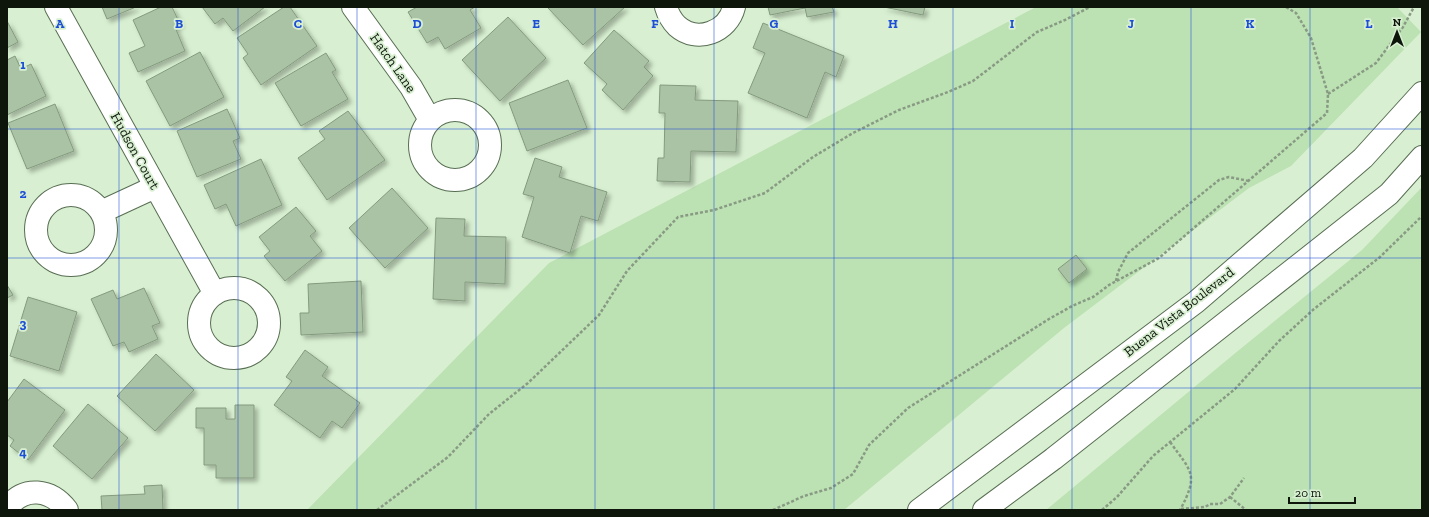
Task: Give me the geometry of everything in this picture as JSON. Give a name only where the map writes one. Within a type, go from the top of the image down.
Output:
[{"type":"main road","name":"Hudson Court","points":[[56,7],[214,294]]},
{"type":"main road","name":"Hatch Lane","points":[[353,7],[411,87],[430,120]]},
{"type":"main road","points":[[666,7],[670,18],[677,27],[699,35],[711,33],[721,28],[729,19],[734,7]]},
{"type":"main road","name":"Buena Vista Boulevard","points":[[919,510],[1196,302],[1362,158],[1422,93]]},
{"type":"main road","points":[[984,510],[1053,459],[1389,194],[1422,157]]},
{"type":"main road","points":[[101,212],[155,187]]},
{"type":"main road","points":[[7,507],[16,498],[28,493],[40,492],[51,496],[61,503],[66,510]]},
{"type":"path","points":[[377,510],[448,457],[489,414],[528,383],[599,315],[627,271],[678,217],[714,210],[766,193],[813,157],[853,133],[899,110],[973,81],[1037,32],[1090,7]]},
{"type":"path","points":[[773,510],[804,496],[831,488],[853,474],[869,445],[908,408],[1049,319],[1072,306],[1093,297],[1116,281],[1159,258],[1327,113],[1328,94],[1311,38],[1296,13],[1286,7]]},
{"type":"path","points":[[1328,94],[1376,63],[1403,27],[1414,7]]},
{"type":"path","points":[[1116,281],[1118,272],[1128,253],[1219,180],[1229,177],[1249,181]]},
{"type":"path","points":[[1102,510],[1117,497],[1153,456],[1235,389],[1279,341],[1314,309],[1380,257],[1422,216]]},
{"type":"path","points":[[1170,442],[1187,464],[1192,479],[1188,495],[1180,509]]},
{"type":"path","points":[[1180,509],[1205,507],[1210,504],[1220,504],[1230,497],[1244,478]]},
{"type":"path","points":[[1230,497],[1246,510]]},
{"type":"green space","points":[[1036,7],[1397,7],[1421,32],[1291,166],[1249,188],[1064,328],[844,510],[307,510],[549,263]]},
{"type":"green space","points":[[1422,187],[1422,510],[1046,510],[1362,250]]},
{"type":"building","points":[[102,7],[136,7],[107,19]]},
{"type":"building","points":[[161,7],[172,7],[180,24],[175,27],[185,51],[138,72],[129,53],[145,46],[133,20]]},
{"type":"building","points":[[202,7],[265,7],[233,31],[223,18],[215,24]]},
{"type":"building","points":[[284,7],[290,7],[317,46],[261,85],[243,58],[248,54],[237,38]]},
{"type":"building","points":[[417,7],[475,7],[470,10],[481,28],[445,49],[438,37],[427,43],[408,12]]},
{"type":"building","points":[[625,7],[583,45],[548,8]]},
{"type":"building","points":[[768,7],[832,7],[834,12],[807,17],[805,8],[770,15]]},
{"type":"building","points":[[884,7],[925,7],[923,15]]},
{"type":"building","points":[[508,17],[546,58],[500,101],[462,60]]},
{"type":"building","points":[[7,21],[18,42],[7,48]]},
{"type":"building","points":[[763,23],[844,56],[836,77],[825,72],[807,118],[748,93],[765,53],[753,48]]},
{"type":"building","points":[[614,30],[649,61],[644,67],[653,76],[623,110],[602,90],[607,84],[584,63]]},
{"type":"building","points":[[200,52],[224,97],[170,126],[146,81]]},
{"type":"building","points":[[326,53],[336,70],[332,72],[348,99],[301,126],[275,83]]},
{"type":"building","points":[[15,56],[21,69],[31,64],[46,96],[7,115],[7,60]]},
{"type":"building","points":[[568,80],[587,128],[527,151],[509,103]]},
{"type":"building","points":[[660,85],[696,86],[695,100],[738,101],[736,152],[691,151],[690,182],[657,181],[658,158],[664,158],[665,113],[659,113]]},
{"type":"building","points":[[55,104],[74,151],[27,169],[8,123]]},
{"type":"building","points":[[227,109],[240,138],[233,141],[241,159],[197,177],[177,131]]},
{"type":"building","points":[[348,111],[385,160],[327,200],[298,158],[325,139],[319,131]]},
{"type":"building","points":[[535,158],[562,167],[559,177],[607,192],[598,221],[581,216],[570,253],[522,237],[534,197],[523,194]]},
{"type":"building","points":[[261,159],[282,205],[236,226],[226,204],[215,209],[204,185]]},
{"type":"building","points":[[392,188],[428,228],[385,268],[349,228]]},
{"type":"building","points":[[296,207],[316,231],[310,236],[322,251],[285,281],[264,256],[270,251],[259,237]]},
{"type":"building","points":[[436,218],[465,219],[464,236],[506,237],[505,284],[465,282],[465,301],[433,299]]},
{"type":"building","points":[[1076,255],[1087,269],[1069,283],[1058,269]]},
{"type":"building","points":[[361,281],[363,332],[301,335],[300,313],[309,313],[308,284]]},
{"type":"building","points":[[7,285],[13,295],[7,298]]},
{"type":"building","points":[[144,288],[160,323],[152,326],[158,339],[129,352],[124,342],[113,346],[91,299],[113,290],[117,299]]},
{"type":"building","points":[[28,297],[77,312],[59,371],[10,356]]},
{"type":"building","points":[[305,350],[328,367],[322,376],[360,403],[342,428],[332,421],[320,438],[274,405],[292,381],[286,377]]},
{"type":"building","points":[[156,354],[194,390],[155,431],[117,396]]},
{"type":"building","points":[[24,379],[65,410],[28,460],[10,446],[14,440],[7,435],[7,402]]},
{"type":"building","points":[[88,404],[128,438],[92,479],[53,446]]},
{"type":"building","points":[[235,405],[254,405],[254,478],[216,478],[216,465],[204,465],[204,428],[196,428],[196,408],[226,408],[226,419],[235,419]]},
{"type":"building","points":[[162,485],[163,510],[102,510],[101,496],[145,494],[144,486]]}]
